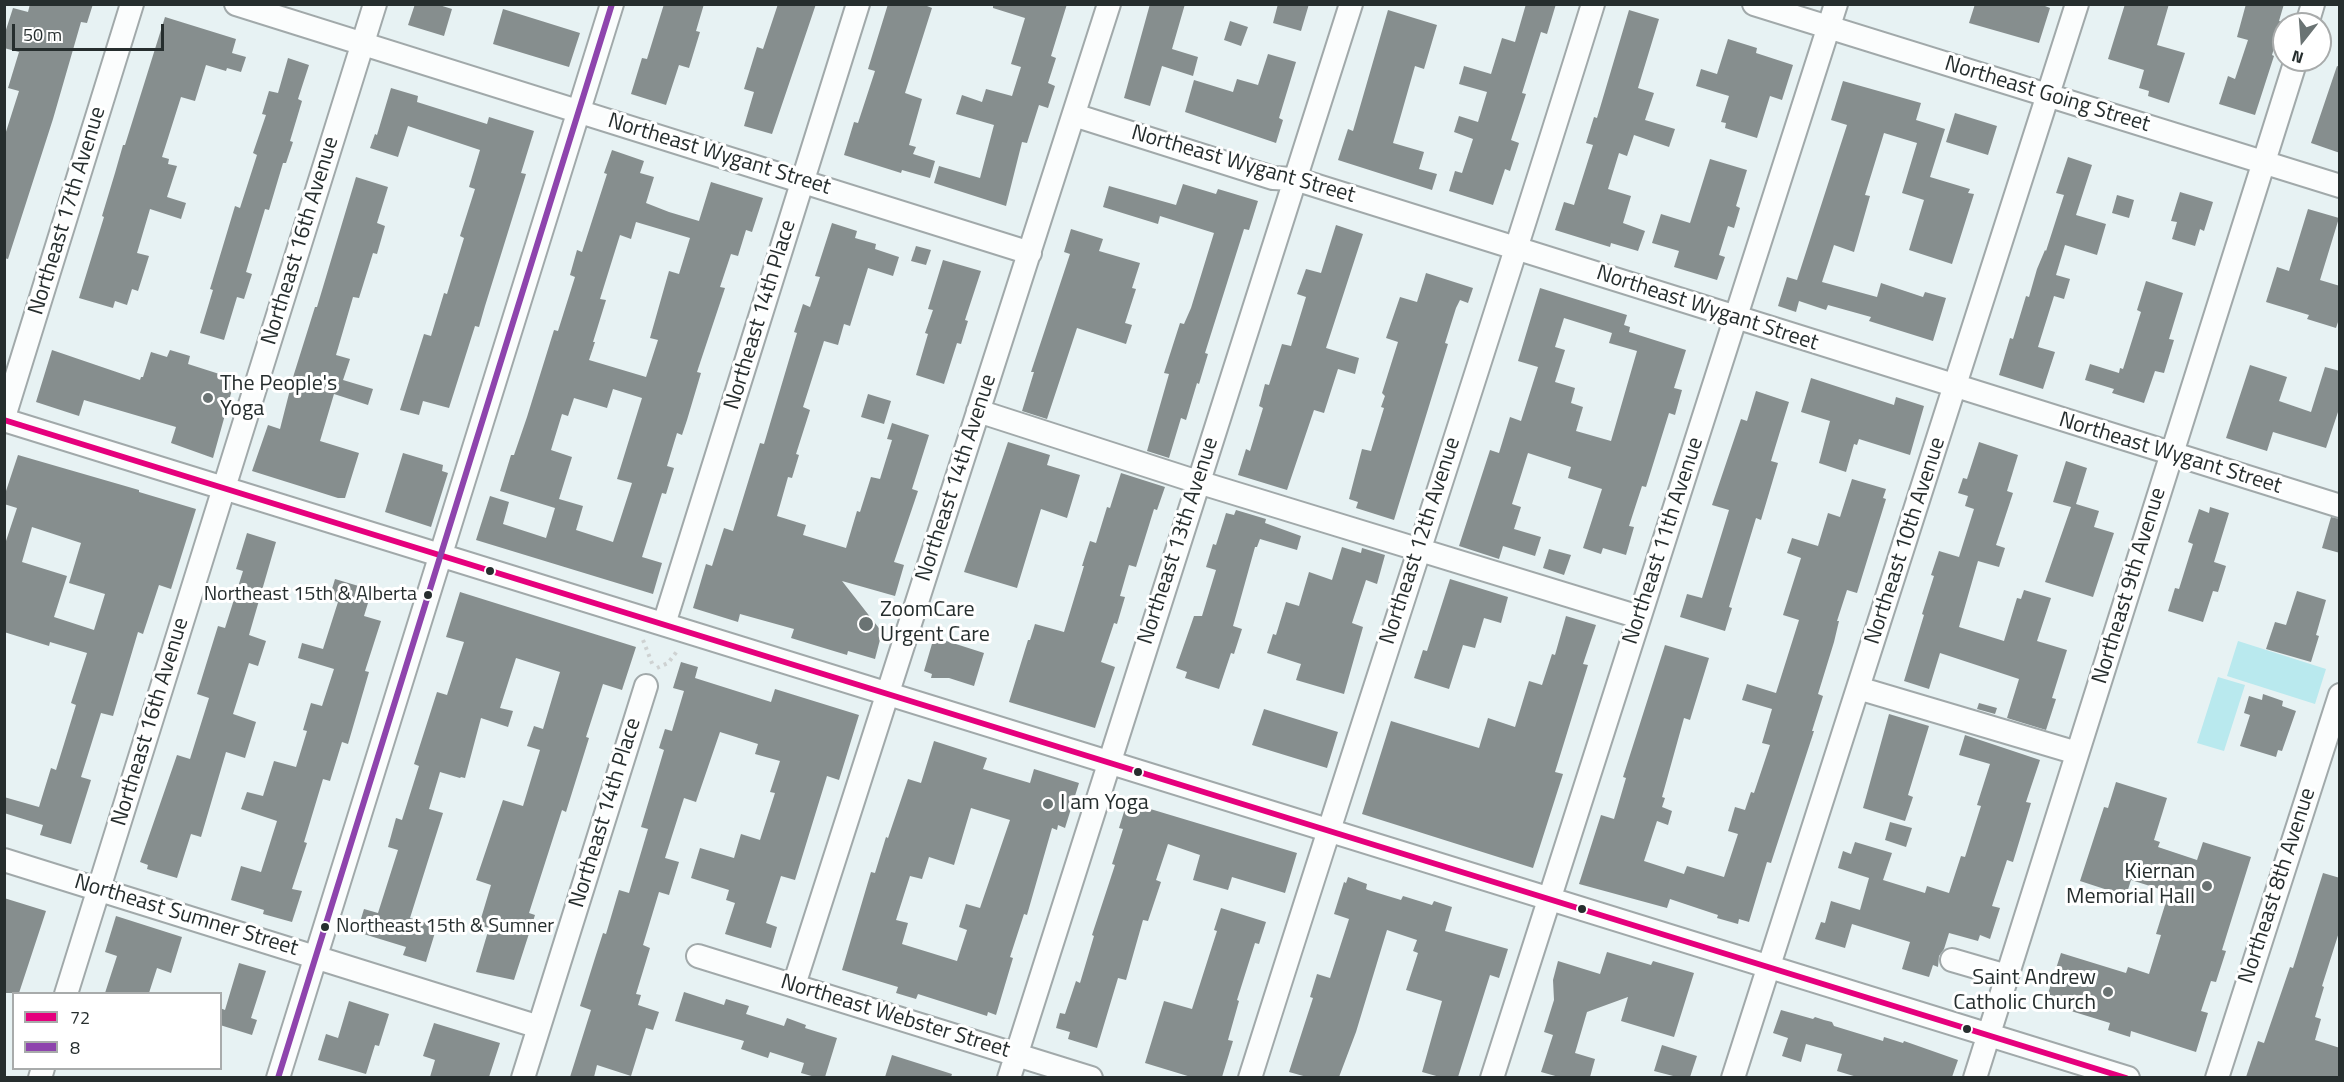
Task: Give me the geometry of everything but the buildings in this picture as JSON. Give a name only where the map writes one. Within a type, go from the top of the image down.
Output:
[{"type":"street","name":"Northeast 17th Avenue","points":[[4,418],[132,4]]},
{"type":"street","name":"Northeast Wygant Street","points":[[236,4],[1030,253]]},
{"type":"street","name":"Northeast 16th Avenue","points":[[66,992],[375,4]]},
{"type":"street","points":[[278,1077],[612,4]]},
{"type":"street","name":"Northeast 14th Place","points":[[665,625],[858,4]]},
{"type":"street","name":"Northeast 14th Avenue","points":[[794,985],[1109,4]]},
{"type":"street","name":"Northeast 13th Avenue","points":[[1009,1077],[1351,4]]},
{"type":"street","name":"Northeast 12th Avenue","points":[[1250,1077],[1418,550],[1517,249],[1593,4]]},
{"type":"street","name":"Northeast Going Street","points":[[1754,4],[2340,186]]},
{"type":"street","name":"Northeast 11th Avenue","points":[[1492,1077],[1836,4]]},
{"type":"street","name":"Northeast 10th Avenue","points":[[1733,1077],[2077,4]]},
{"type":"street","name":"Northeast 9th Avenue","points":[[1975,1077],[2292,72]]},
{"type":"street","name":"Northeast Wygant Street","points":[[1074,115],[1273,178],[1295,179],[2340,506]]},
{"type":"street","points":[[978,411],[1198,482],[1639,617]]},
{"type":"street","points":[[4,418],[2127,1077]]},
{"type":"street","name":"Northeast 14th Place","points":[[523,1077],[646,686]]},
{"type":"street","points":[[1858,688],[2077,753]]},
{"type":"street","name":"Northeast 8th Avenue","points":[[2217,1077],[2340,694]]},
{"type":"street","name":"Northeast Sumner Street","points":[[4,860],[539,1027]]},
{"type":"street","name":"Northeast Webster Street","points":[[698,956],[1091,1077]]},
{"type":"street","points":[[1952,960],[2007,976]]},
{"type":"path","points":[[665,625],[677,652],[668,663],[654,669],[643,645],[642,632],[665,625]]},
{"type":"shaded area","points":[[2238,641],[2326,669],[2315,704],[2227,676]]},
{"type":"shaded area","points":[[2218,677],[2245,685],[2224,751],[2197,743]]},
{"type":"transit line","name":"8","points":[[278,1078],[612,4]]},
{"type":"transit line","name":"72","points":[[4,420],[2126,1078]]},
{"type":"place","name":"The People's Yoga","points":[[208,398]]},
{"type":"place","name":"Northeast 15th & Alberta","points":[[428,595]]},
{"type":"place","name":"ZoomCare Urgent Care","points":[[866,624]]},
{"type":"place","name":"I am Yoga","points":[[1048,804]]},
{"type":"place","name":"Kiernan Memorial Hall","points":[[2207,886]]},
{"type":"place","name":"Northeast 15th & Sumner","points":[[325,927]]},
{"type":"place","name":"Saint Andrew Catholic Church","points":[[2108,992]]}]
